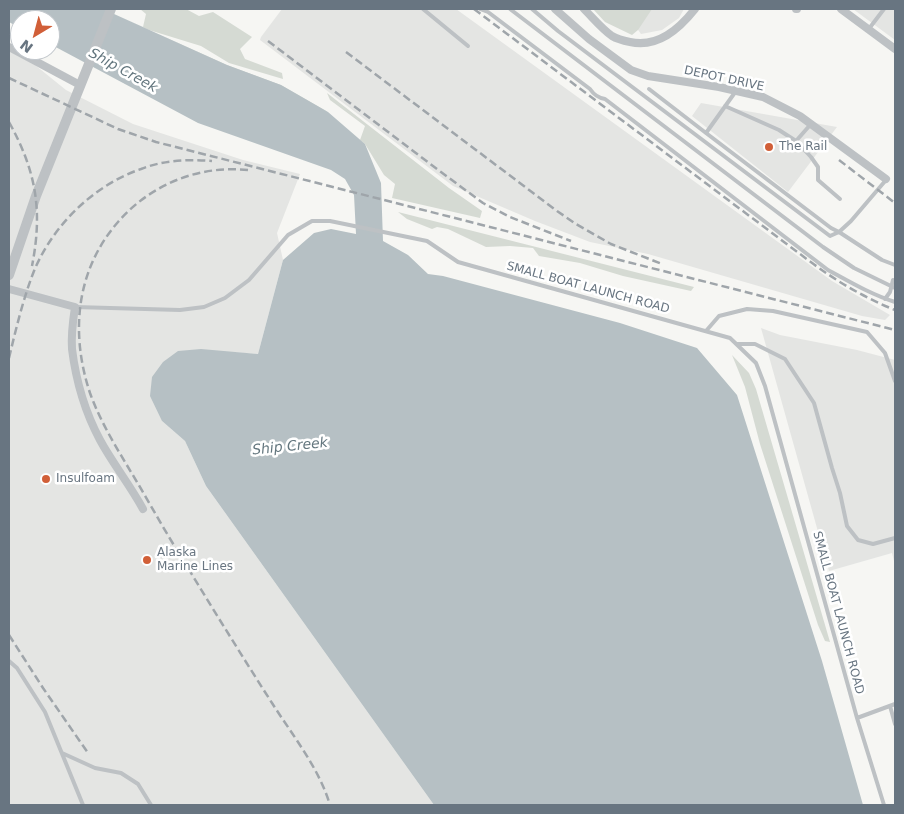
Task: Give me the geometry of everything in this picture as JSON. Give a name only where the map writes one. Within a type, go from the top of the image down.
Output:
[{"type":"street","points":[[9,275],[36,196],[111,9]]},
{"type":"street","name":"DEPOT DRIVE","points":[[555,9],[589,39],[631,70],[648,76],[719,86],[763,97],[800,116],[886,179]]},
{"type":"street","points":[[584,9],[613,36],[637,44],[653,42],[667,36],[682,25],[695,9]]},
{"type":"street","points":[[840,9],[895,49]]},
{"type":"street","points":[[9,47],[80,85]]},
{"type":"street","points":[[9,289],[75,307],[72,348],[80,392],[87,413],[100,441],[144,508]]},
{"type":"lane","points":[[423,9],[468,46]]},
{"type":"lane","points":[[480,9],[488,12],[590,89],[599,98],[605,99],[828,270],[885,299],[895,302]]},
{"type":"lane","points":[[510,9],[823,247],[854,268],[893,288]]},
{"type":"lane","points":[[532,9],[558,31],[830,236],[839,232],[852,221],[886,179]]},
{"type":"lane","points":[[868,30],[884,9]]},
{"type":"lane","points":[[649,89],[831,228],[882,260],[895,265]]},
{"type":"lane","points":[[706,133],[736,90]]},
{"type":"lane","points":[[725,106],[779,130],[796,141],[812,157],[818,167],[818,180],[840,199]]},
{"type":"lane","points":[[796,141],[811,124]]},
{"type":"lane","name":"SMALL BOAT LAUNCH ROAD","points":[[75,307],[180,310],[204,307],[225,298],[249,280],[288,235],[312,221],[330,221],[427,241],[458,262],[730,338],[756,363],[765,386],[856,718],[884,805]]},
{"type":"lane","points":[[885,299],[893,288],[893,280]]},
{"type":"lane","points":[[706,331],[719,316],[747,309],[773,311],[867,332],[885,354],[895,381]]},
{"type":"lane","points":[[737,344],[755,344],[785,359],[814,403],[840,493],[847,526],[858,540],[873,544],[895,538]]},
{"type":"lane","points":[[9,661],[17,668],[46,712],[83,805]]},
{"type":"lane","points":[[856,718],[895,704]]},
{"type":"lane","points":[[890,706],[895,724]]},
{"type":"lane","points":[[62,753],[95,768],[121,773],[138,784],[151,805]]},
{"type":"shaded area","points":[[140,9],[186,9],[199,16],[213,12],[252,37],[240,49],[245,59],[282,73],[283,79],[229,63],[201,46],[149,30],[125,19],[143,27],[146,14]]},
{"type":"shaded area","points":[[282,9],[456,9],[832,281],[890,315],[885,320],[862,316],[648,254],[590,242],[453,186],[260,40]]},
{"type":"shaded area","points":[[593,9],[652,9],[638,30],[632,35],[605,22]]},
{"type":"shaded area","points":[[623,9],[684,9],[679,18],[662,30],[641,34]]},
{"type":"shaded area","points":[[853,9],[895,9],[895,40]]},
{"type":"shaded area","points":[[150,30],[227,65],[281,85],[328,112]]},
{"type":"shaded area","points":[[9,51],[10,60],[26,60],[35,65],[66,90],[133,124],[243,160],[300,174],[277,233],[283,260],[258,354],[230,352],[162,421],[185,441],[206,486],[434,805],[9,805]]},
{"type":"shaded area","points":[[327,93],[449,188],[482,211],[480,218],[392,198],[395,184],[384,175],[365,144],[360,140],[365,126],[330,100]]},
{"type":"shaded area","points":[[701,103],[837,127],[788,192],[692,116]]},
{"type":"shaded area","points":[[398,212],[694,287],[691,291],[623,276],[580,263],[539,256],[533,248],[510,246],[486,247],[448,229],[437,227],[432,229],[407,219]]},
{"type":"shaded area","points":[[761,328],[780,335],[857,350],[895,360],[895,565],[892,553],[829,571]]},
{"type":"shaded area","points":[[732,355],[749,373],[756,389],[830,642],[825,641],[818,625],[760,444],[745,387]]},
{"type":"water","name":"Ship Creek","points":[[9,9],[103,9],[227,65],[281,85],[328,112],[365,144],[381,183],[383,241],[408,255],[428,274],[443,276],[620,323],[697,348],[737,395],[822,661],[863,805],[434,805],[206,486],[185,441],[162,421],[150,396],[152,377],[163,362],[178,351],[201,349],[258,354],[283,260],[314,233],[331,229],[356,234],[354,195],[345,179],[331,170],[198,123],[60,49],[60,10],[10,10],[9,22]]},
{"type":"railway","points":[[474,9],[818,268],[839,282],[895,310]]},
{"type":"railway","points":[[268,41],[483,203],[510,217],[571,241]]},
{"type":"railway","points":[[346,52],[576,224],[611,244],[662,264]]},
{"type":"railway","points":[[9,78],[118,129],[156,142],[895,330]]},
{"type":"railway","points":[[9,122],[26,157],[35,191],[37,227],[32,266]]},
{"type":"railway","points":[[839,160],[895,203]]},
{"type":"railway","points":[[9,358],[23,303],[34,271],[52,238],[77,209],[107,185],[141,169],[176,161],[212,161]]},
{"type":"railway","points":[[248,170],[212,171],[194,174],[177,180],[145,197],[118,222],[104,241],[85,281],[79,325],[80,348],[90,393],[109,434],[209,603],[305,752],[319,778],[330,805]]},
{"type":"railway","points":[[9,635],[88,753]]},
{"type":"place","name":"The Rail","points":[[769,147]]},
{"type":"place","name":"Insulfoam","points":[[46,479]]},
{"type":"place","name":"Alaska Marine Lines","points":[[147,560]]}]
